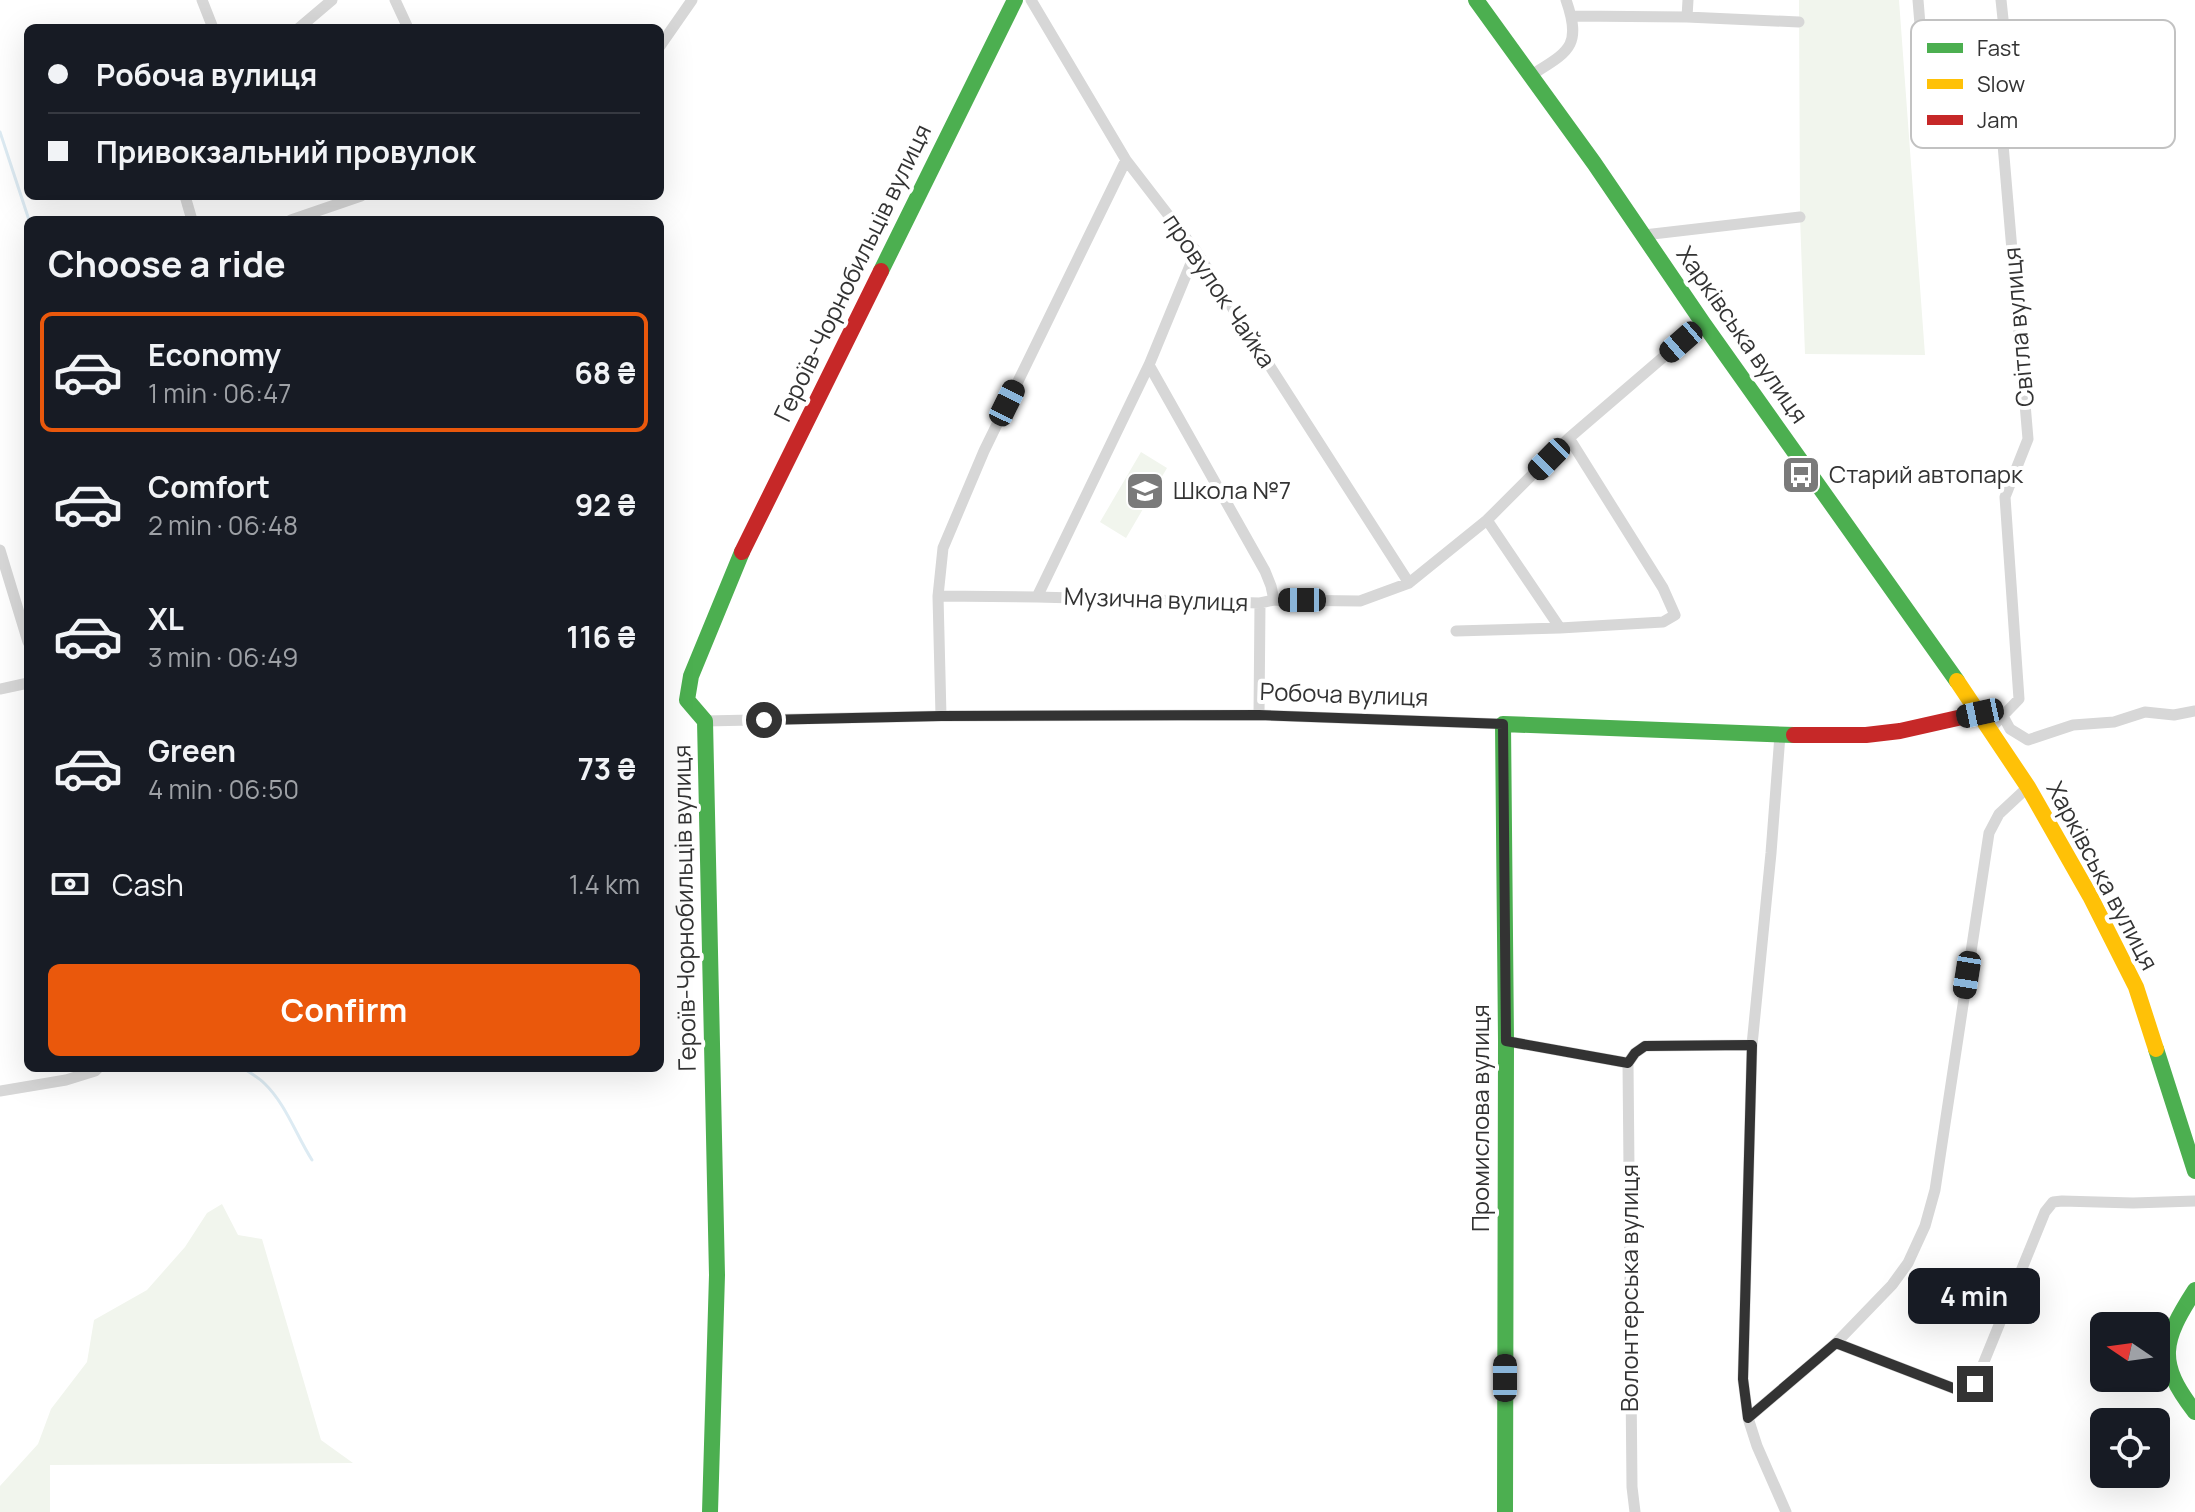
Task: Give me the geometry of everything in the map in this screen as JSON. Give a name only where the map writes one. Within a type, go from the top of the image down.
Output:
[{"type":"street","points":[[202,0],[211,24]]},
{"type":"street","points":[[304,24],[332,0]]},
{"type":"street","points":[[395,0],[406,24]]},
{"type":"street","points":[[664,40],[692,0]]},
{"type":"street","name":"Героїв-Чорнобильців вулиця","points":[[710,1512],[717,1275],[705,721],[687,700],[691,676],[739,558],[1015,0]]},
{"type":"street","name":"провулок Чайка","points":[[1031,0],[1126,160],[1196,251],[1409,583]]},
{"type":"street","name":"Харківська вулиця","points":[[1476,0],[1980,713],[2028,787],[2090,896],[2136,987],[2195,1171]]},
{"type":"street","points":[[1530,76],[1566,53],[1573,36],[1572,16],[1566,0]]},
{"type":"street","points":[[1687,17],[1688,0]]},
{"type":"street","points":[[1918,0],[1920,20]]},
{"type":"street","name":"Світла вулиця","points":[[2001,0],[2003,20]]},
{"type":"street","points":[[1572,16],[1799,22]]},
{"type":"street","name":"Світла вулиця","points":[[2003,148],[2028,439],[2005,497],[2019,699],[2003,716]]},
{"type":"street","points":[[941,716],[938,596],[943,548],[978,465],[1126,160]]},
{"type":"street","points":[[303,216],[349,200]]},
{"type":"street","points":[[1644,235],[1800,217]]},
{"type":"street","points":[[1037,597],[1149,365],[1196,251]]},
{"type":"street","name":"Музична вулиця","points":[[938,596],[1260,603],[1274,600],[1360,601],[1409,583],[1487,520],[1569,438],[1703,323]]},
{"type":"street","points":[[1149,365],[1265,571],[1274,600]]},
{"type":"street","points":[[1456,631],[1663,622],[1675,615],[1663,588],[1569,438]]},
{"type":"street","points":[[1487,520],[1560,628]]},
{"type":"street","points":[[0,550],[24,629]]},
{"type":"street","points":[[1259,715],[1260,603]]},
{"type":"street","points":[[0,689],[24,684]]},
{"type":"street","points":[[1990,729],[2003,716],[2010,729],[2028,740],[2073,725],[2114,722],[2145,712],[2174,715],[2195,711]]},
{"type":"street","name":"Робоча вулиця","points":[[705,721],[941,716],[1259,715],[1780,735],[1866,735],[1900,731],[1980,713]]},
{"type":"street","name":"Промислова вулиця","points":[[1503,724],[1505,1512]]},
{"type":"street","points":[[1780,735],[1752,1045],[1743,1379],[1748,1418],[1757,1446],[1786,1512]]},
{"type":"street","points":[[1748,1418],[1836,1343],[1892,1285],[1908,1263],[1925,1226],[1935,1190],[1989,833],[1999,814],[2028,787]]},
{"type":"street","points":[[1506,1041],[1628,1063],[1645,1046],[1752,1045]]},
{"type":"street","name":"Волонтерська вулиця","points":[[1628,1063],[1632,1487],[1635,1512]]},
{"type":"street","points":[[0,1091],[66,1080],[87,1072]]},
{"type":"street","points":[[1836,1343],[1958,1390],[1967,1390],[1975,1384],[2045,1212],[2053,1202],[2195,1201]]},
{"type":"street","points":[[2195,1290],[2172,1326],[2167,1356],[2172,1379],[2195,1412]]},
{"type":"shaded area","points":[[1799,0],[1899,0],[1925,355],[1805,354],[1800,217]]},
{"type":"shaded area","points":[[1141,452],[1167,468],[1126,538],[1100,522]]},
{"type":"shaded area","points":[[222,1204],[238,1235],[262,1239],[321,1440],[353,1463],[50,1465],[50,1512],[0,1512],[0,1486],[38,1444],[51,1409],[87,1362],[94,1320],[147,1290],[185,1247],[207,1213]]},
{"type":"waterway","points":[[0,132],[28,216]]},
{"type":"waterway","points":[[249,1072],[279,1100],[312,1160]]},
{"type":"traffic: fast","points":[[881,271],[1015,0]]},
{"type":"traffic: fast","points":[[1476,0],[1957,681]]},
{"type":"traffic: fast","points":[[710,1512],[717,1275],[705,721],[687,700],[691,676],[742,552]]},
{"type":"traffic: fast","points":[[1505,1512],[1503,724],[1794,735]]},
{"type":"traffic: fast","points":[[2156,1049],[2195,1171]]},
{"type":"traffic: fast","points":[[2195,1290],[2176,1324],[2168,1351],[2174,1379],[2195,1412]]},
{"type":"traffic: slow","points":[[1957,681],[2028,787],[2090,896],[2136,987],[2156,1049]]},
{"type":"traffic: jam","points":[[742,552],[881,271]]},
{"type":"traffic: jam","points":[[1794,735],[1866,735],[1900,731],[1980,713]]},
{"type":"place","name":"Старий автопарк","points":[[1801,475]]},
{"type":"place","name":"Школа №7","points":[[1145,491]]},
{"type":"route","points":[[764,720],[1259,715],[1503,724],[1506,1041],[1628,1063],[1645,1046],[1752,1045],[1743,1379],[1748,1418],[1836,1343],[1958,1390],[1967,1390],[1975,1384]]}]
